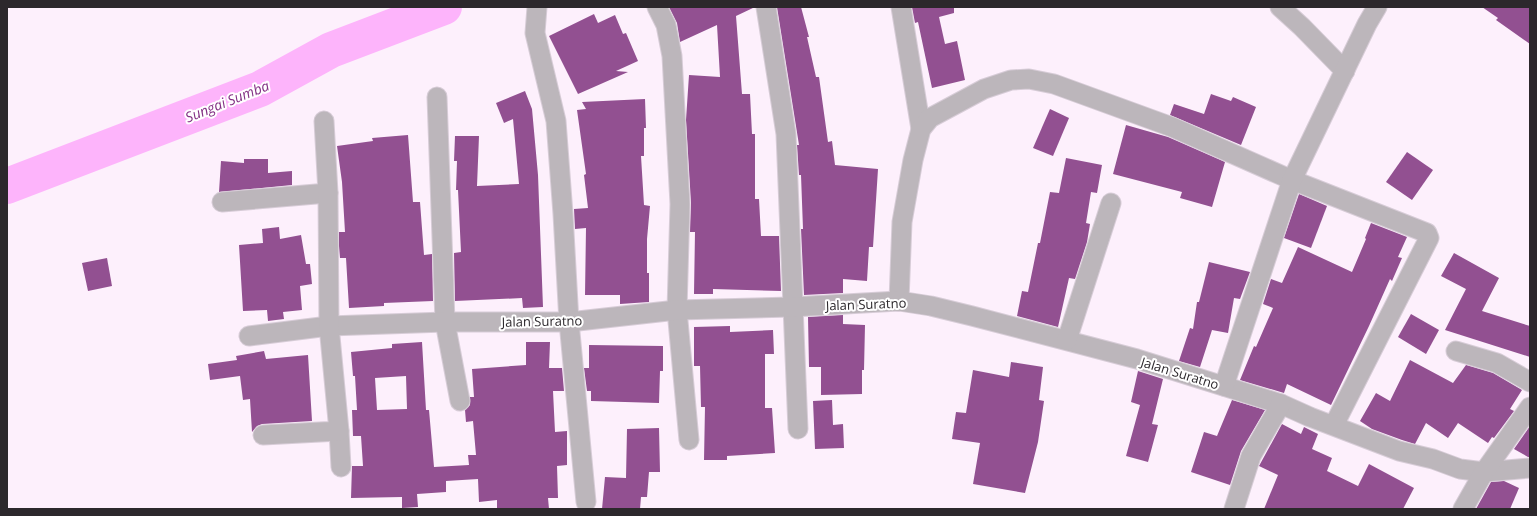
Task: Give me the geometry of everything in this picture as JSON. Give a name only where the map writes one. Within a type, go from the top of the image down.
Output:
[{"type":"street","points":[[537,7],[535,33],[556,121],[569,322],[586,502]]},
{"type":"street","points":[[657,7],[666,24],[672,56],[680,204],[677,310],[689,440]]},
{"type":"street","points":[[766,7],[786,134],[798,429]]},
{"type":"street","points":[[899,301],[902,222],[913,160],[921,129],[901,7]]},
{"type":"street","points":[[1280,7],[1302,26],[1345,71]]},
{"type":"street","points":[[1224,386],[1292,180],[1376,7]]},
{"type":"street","points":[[921,129],[930,118],[984,89],[1011,80],[1029,79],[1054,84],[1172,127],[1292,180],[1429,235],[1429,238],[1334,425]]},
{"type":"street","points":[[437,97],[445,322],[460,401]]},
{"type":"street","points":[[324,121],[328,193],[329,326],[342,468]]},
{"type":"street","points":[[222,202],[328,193]]},
{"type":"street","points":[[1067,340],[1111,203]]},
{"type":"street","name":"Jalan Suratno","points":[[249,336],[329,326],[445,322],[569,322],[677,310],[792,307],[899,301],[952,311],[1137,359],[1281,404],[1310,417],[1399,451],[1433,459],[1460,469],[1484,472],[1530,468]]},
{"type":"street","points":[[1456,351],[1498,363],[1530,382]]},
{"type":"street","points":[[1234,509],[1251,456],[1281,404]]},
{"type":"street","points":[[1463,509],[1484,472],[1530,407]]},
{"type":"street","points":[[263,435],[339,431]]},
{"type":"building","points":[[669,7],[755,7],[736,16],[742,94],[750,94],[752,134],[755,134],[755,199],[759,199],[761,236],[779,236],[781,291],[713,289],[713,294],[694,294],[695,232],[690,232],[691,203],[686,120],[689,75],[720,77],[717,25],[680,42],[677,23]]},
{"type":"building","points":[[777,7],[801,7],[809,37],[807,37],[816,77],[819,77],[828,142],[832,141],[835,165],[878,169],[873,247],[869,247],[867,281],[843,279],[843,293],[804,295],[801,229],[803,229],[801,175],[799,175],[797,145],[799,145]]},
{"type":"building","points":[[912,7],[954,7],[954,13],[939,17],[945,44],[957,41],[965,80],[932,88],[918,22],[915,23]]},
{"type":"building","points":[[1482,7],[1530,7],[1530,44],[1496,20],[1498,18]]},
{"type":"building","points":[[594,14],[598,23],[615,15],[623,34],[626,33],[638,61],[616,71],[628,72],[578,94],[549,36]]},
{"type":"building","points":[[525,91],[532,109],[538,175],[543,307],[523,308],[522,298],[455,301],[454,253],[461,252],[458,190],[456,190],[457,161],[454,161],[455,136],[479,136],[477,186],[519,184],[513,119],[504,123],[496,103]]},
{"type":"building","points":[[1211,94],[1231,101],[1233,97],[1256,107],[1241,145],[1170,115],[1174,104],[1204,114]]},
{"type":"building","points":[[645,99],[646,128],[644,128],[644,156],[641,156],[644,205],[650,206],[647,239],[649,302],[620,304],[620,295],[585,295],[586,228],[575,229],[574,209],[588,208],[584,175],[586,174],[577,110],[586,109],[582,102]]},
{"type":"building","points":[[1050,109],[1069,118],[1053,156],[1033,148]]},
{"type":"building","points":[[1126,125],[1168,137],[1225,162],[1212,207],[1180,198],[1182,192],[1113,174]]},
{"type":"building","points":[[408,135],[413,202],[420,202],[424,255],[432,254],[433,301],[384,303],[384,306],[349,308],[346,258],[340,258],[339,246],[339,232],[345,232],[342,182],[337,146],[373,141],[372,138]]},
{"type":"building","points":[[1407,152],[1433,170],[1412,200],[1386,182]]},
{"type":"building","points":[[1066,158],[1102,165],[1097,193],[1091,192],[1086,223],[1090,224],[1087,242],[1075,279],[1069,278],[1058,327],[1017,316],[1022,291],[1028,292],[1050,192],[1059,193]]},
{"type":"building","points":[[244,159],[268,159],[268,173],[292,171],[292,185],[219,192],[221,161],[244,163]]},
{"type":"building","points":[[1299,194],[1327,206],[1311,248],[1284,238]]},
{"type":"building","points":[[1371,223],[1407,237],[1398,257],[1402,258],[1392,281],[1390,279],[1331,405],[1287,384],[1284,393],[1240,380],[1254,346],[1256,347],[1273,308],[1263,304],[1271,279],[1282,283],[1298,247],[1352,272]]},
{"type":"building","points":[[279,227],[280,239],[301,235],[306,264],[310,264],[312,284],[300,286],[302,310],[283,312],[284,319],[268,321],[267,310],[243,311],[239,245],[263,243],[262,229]]},
{"type":"building","points":[[1454,253],[1499,278],[1482,311],[1530,326],[1530,357],[1445,330],[1466,289],[1441,276]]},
{"type":"building","points":[[107,258],[112,286],[88,291],[82,263]]},
{"type":"building","points":[[1209,262],[1250,272],[1240,299],[1234,298],[1228,333],[1212,330],[1200,367],[1179,361],[1190,328],[1193,329],[1197,302],[1199,302]]},
{"type":"building","points":[[1411,314],[1439,330],[1426,354],[1398,337]]},
{"type":"building","points":[[843,315],[843,324],[865,325],[862,394],[821,395],[821,367],[809,367],[808,317]]},
{"type":"building","points":[[730,326],[730,332],[773,330],[774,354],[765,354],[765,408],[772,408],[775,453],[727,456],[727,460],[704,460],[705,407],[701,407],[700,366],[694,366],[694,327]]},
{"type":"building","points":[[422,342],[426,410],[429,410],[434,467],[469,465],[468,455],[476,455],[473,421],[466,422],[465,410],[470,405],[470,397],[474,397],[472,369],[526,365],[526,342],[550,342],[549,368],[562,368],[564,391],[553,391],[555,432],[567,431],[567,465],[557,466],[558,498],[548,498],[549,509],[497,509],[497,500],[479,502],[478,479],[446,481],[446,492],[417,494],[418,507],[402,508],[402,497],[351,498],[352,466],[363,466],[361,436],[353,436],[352,410],[357,410],[355,376],[353,376],[351,352],[392,348],[392,344]],"holes":[[[406,376],[407,409],[377,410],[375,378]]]},
{"type":"building","points":[[589,345],[663,346],[663,371],[660,371],[659,403],[591,401],[591,391],[587,391],[584,368],[589,368]]},
{"type":"building","points":[[264,351],[266,359],[308,355],[312,421],[262,424],[257,426],[252,432],[250,399],[243,400],[240,376],[210,380],[208,364],[237,360],[236,356]]},
{"type":"building","points":[[1410,360],[1453,383],[1466,365],[1493,373],[1522,390],[1510,409],[1514,411],[1494,438],[1492,437],[1488,443],[1458,423],[1448,438],[1426,423],[1415,444],[1372,429],[1360,421],[1376,393],[1390,401]]},
{"type":"building","points":[[1011,362],[1043,367],[1039,400],[1044,401],[1038,442],[1025,493],[973,484],[980,443],[952,439],[956,412],[966,413],[973,370],[1009,377]]},
{"type":"building","points":[[1138,371],[1163,379],[1152,424],[1158,425],[1148,462],[1126,456],[1140,405],[1131,402]]},
{"type":"building","points":[[832,400],[833,425],[843,424],[844,448],[815,449],[813,401]]},
{"type":"building","points":[[1232,400],[1265,410],[1241,451],[1230,485],[1191,472],[1204,432],[1217,436]]},
{"type":"building","points":[[1282,424],[1301,434],[1304,427],[1318,434],[1312,449],[1332,458],[1327,471],[1358,486],[1369,464],[1414,488],[1403,509],[1264,509],[1278,475],[1259,466]]},
{"type":"building","points":[[1530,426],[1530,457],[1528,457],[1514,449]]},
{"type":"building","points":[[659,428],[660,472],[649,472],[647,497],[641,497],[640,509],[602,509],[605,477],[626,478],[627,429]]},
{"type":"building","points":[[1504,481],[1519,488],[1510,509],[1476,509],[1491,482]]},
{"type":"waterway","name":"Sungai Sumba","points":[[7,186],[260,89],[331,50],[444,7]]}]
